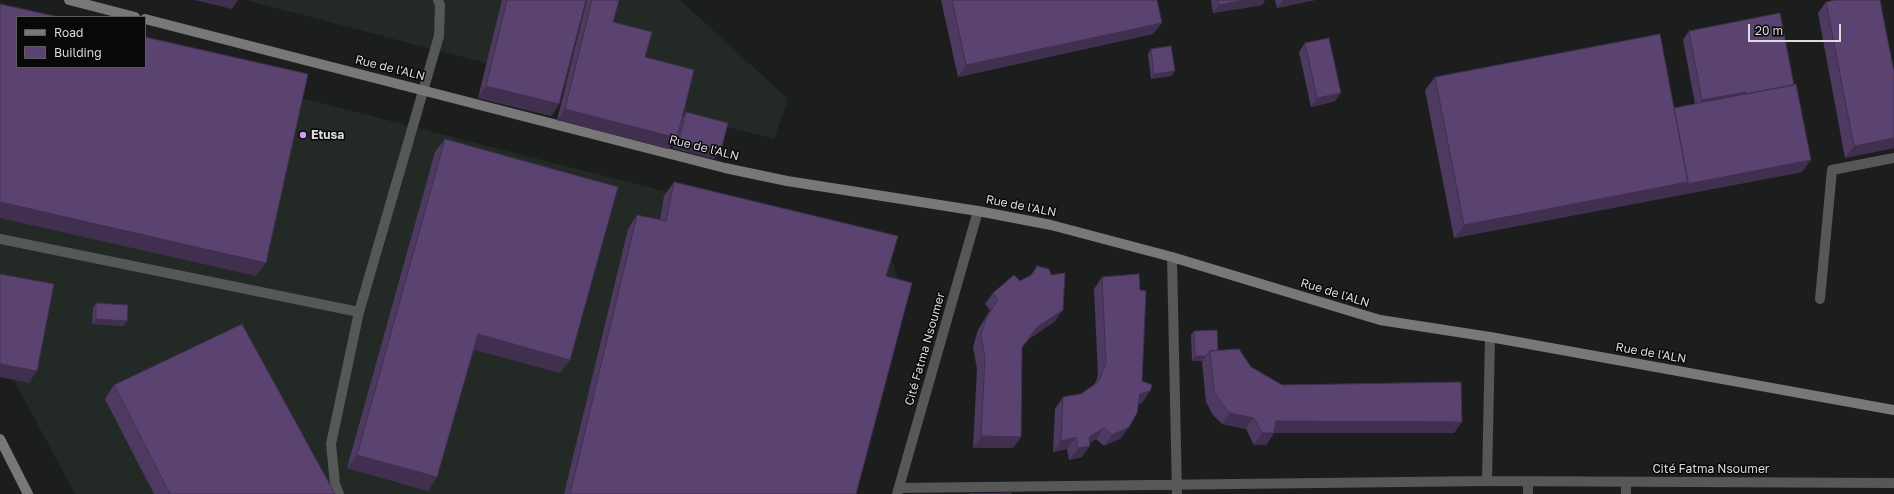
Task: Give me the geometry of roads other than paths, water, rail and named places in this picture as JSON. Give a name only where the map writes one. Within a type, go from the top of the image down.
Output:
[{"type":"street","points":[[69,0],[131,16]]},
{"type":"street","points":[[339,494],[335,484],[331,444],[359,312],[422,90],[439,36],[440,6],[438,0]]},
{"type":"street","name":"Rue de l'ALN","points":[[146,19],[733,169],[838,190],[978,211],[1051,224],[1172,257],[1380,320],[1490,337],[1894,410]]},
{"type":"street","points":[[1820,299],[1832,170],[1894,158]]},
{"type":"street","name":"Cité Fatma Nsoumer","points":[[978,211],[898,491],[1176,489],[1487,481],[1894,484]]},
{"type":"street","points":[[0,239],[359,312]]},
{"type":"street","points":[[1172,257],[1176,489]]},
{"type":"street","points":[[1487,481],[1490,337]]},
{"type":"street","points":[[0,439],[28,494]]},
{"type":"street","points":[[1528,482],[1528,494]]},
{"type":"street","points":[[1626,482],[1626,494]]},
{"type":"place","name":"Etusa","points":[[303,135]]}]
